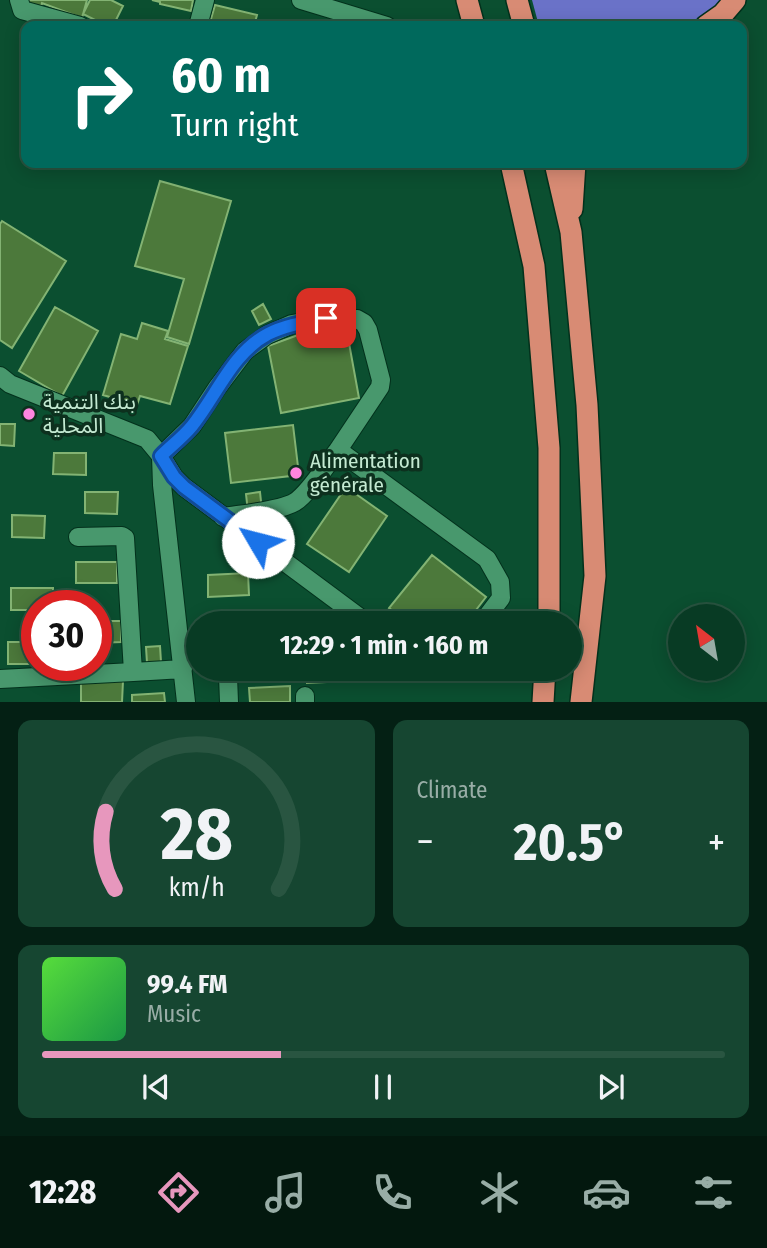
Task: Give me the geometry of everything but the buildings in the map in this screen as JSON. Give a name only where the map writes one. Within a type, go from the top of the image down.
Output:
[{"type":"highway","points":[[467,0],[473,21]]},
{"type":"highway","points":[[517,0],[523,21]]},
{"type":"highway","points":[[713,21],[735,0]]},
{"type":"highway","points":[[512,168],[534,266],[544,383],[549,447],[549,611]]},
{"type":"highway","points":[[556,168],[571,232],[587,405],[596,576],[582,702]]},
{"type":"highway","points":[[571,232],[575,168]]},
{"type":"highway","points":[[543,702],[544,681]]},
{"type":"street","points":[[19,0],[22,10],[62,21]]},
{"type":"street","points":[[199,21],[205,0]]},
{"type":"street","points":[[301,0],[370,21]]},
{"type":"street","points":[[186,702],[161,456],[192,426],[216,388],[245,351],[267,335],[292,324],[326,318],[356,319],[364,323],[381,380],[380,387],[338,450],[296,501],[285,506],[223,517]]},
{"type":"street","points":[[0,376],[10,384],[147,439],[184,487],[351,611]]},
{"type":"street","points":[[338,450],[487,559],[500,582],[501,598],[491,611]]},
{"type":"street","points":[[78,537],[125,538],[133,672]]},
{"type":"street","points":[[0,679],[183,669]]},
{"type":"street","points":[[228,681],[229,702]]},
{"type":"shaded area","points":[[532,0],[727,0],[704,21],[538,21]]},
{"type":"place","name":"بنك التنمية المحلية","points":[[29,414]]},
{"type":"place","name":"Alimentation générale","points":[[296,473]]},
{"type":"route","points":[[258,542],[184,487],[161,456],[192,426],[216,388],[245,351],[267,335],[292,324],[326,318]]}]
